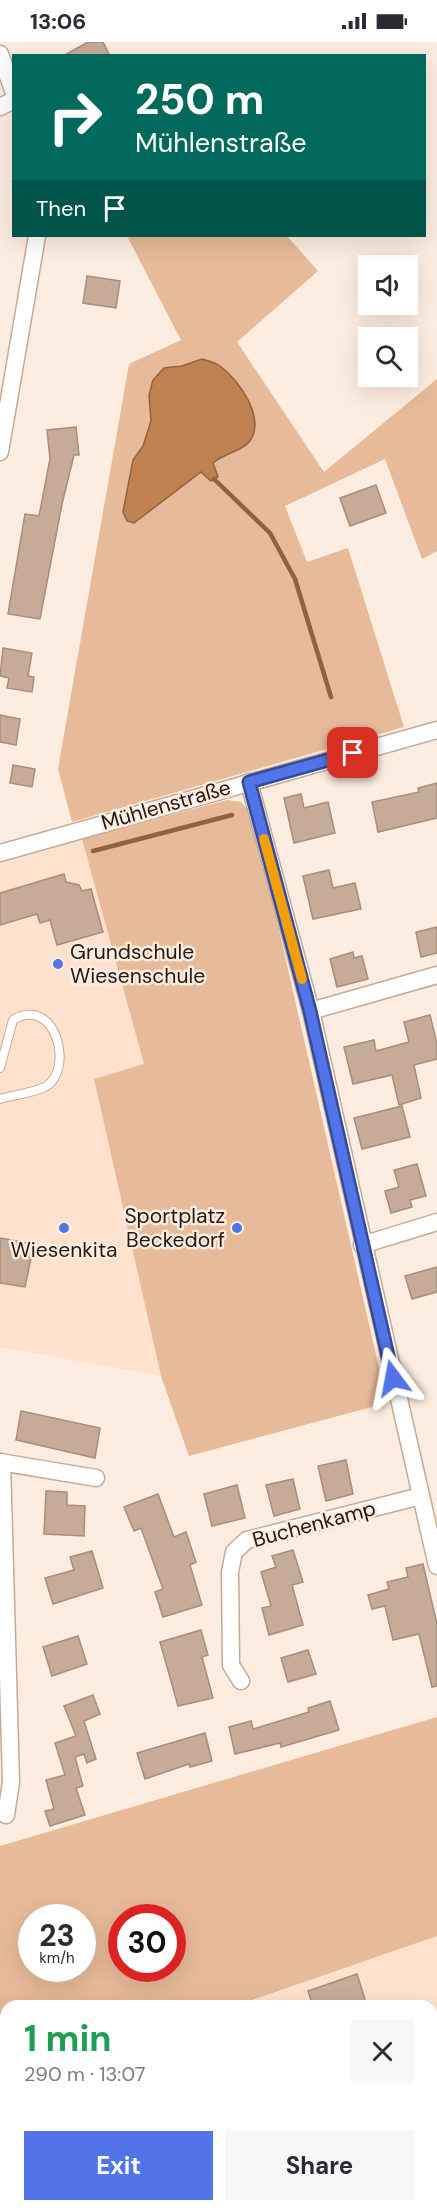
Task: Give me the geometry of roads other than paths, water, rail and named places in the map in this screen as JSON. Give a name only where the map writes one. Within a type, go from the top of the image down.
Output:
[{"type":"street","points":[[0,54],[12,87]]},
{"type":"street","points":[[0,452],[37,237]]},
{"type":"street","name":"Mühlenstraße","points":[[0,853],[437,730]]},
{"type":"street","points":[[249,782],[310,1011],[437,1566]]},
{"type":"street","points":[[310,1011],[437,975]]},
{"type":"street","points":[[362,1245],[437,1222]]},
{"type":"street","points":[[6,1815],[11,1782],[1,1462],[96,1478]]},
{"type":"street","name":"Buchenkamp","points":[[241,1681],[231,1665],[230,1572],[234,1552],[248,1540],[421,1496]]},
{"type":"lane","points":[[0,1068],[13,1020],[30,1013],[40,1015],[48,1021],[59,1053],[60,1066],[56,1077],[45,1087],[0,1099]]},
{"type":"waterway","points":[[214,479],[270,533],[295,579],[331,697]]},
{"type":"waterway","points":[[93,851],[232,815]]},
{"type":"place","name":"Grundschule Wiesenschule","points":[[58,964]]},
{"type":"place","name":"Wiesenkita","points":[[64,1228]]},
{"type":"place","name":"Sportplatz Beckedorf","points":[[237,1228]]}]
